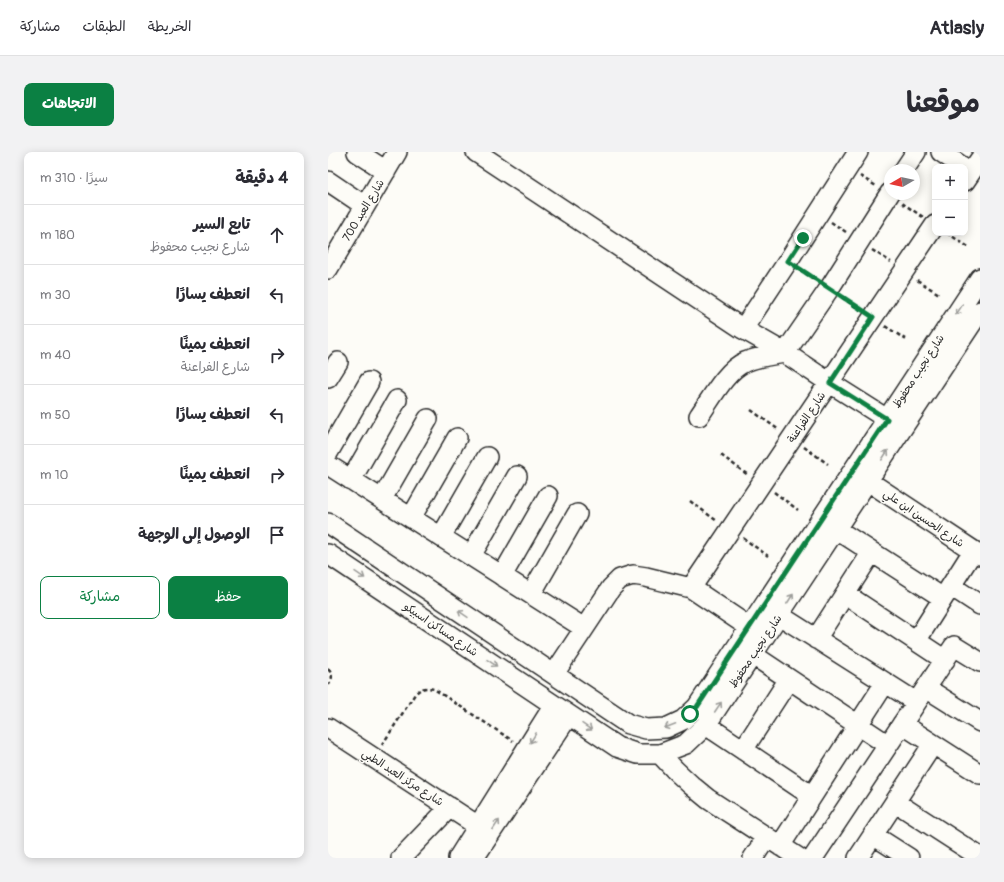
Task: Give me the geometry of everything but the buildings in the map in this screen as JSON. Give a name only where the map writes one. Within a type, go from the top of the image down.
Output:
[{"type":"street","points":[[357,152],[386,172]]},
{"type":"street","name":"شارع العبد 700","points":[[331,256],[365,206],[397,152]]},
{"type":"street","points":[[476,152],[743,329],[784,353],[887,419]]},
{"type":"street","points":[[743,329],[858,152]]},
{"type":"street","points":[[908,164],[916,152]]},
{"type":"street","points":[[941,152],[971,171]]},
{"type":"street","points":[[328,181],[365,206]]},
{"type":"street","points":[[699,416],[727,375],[735,367],[745,362],[784,353],[829,288],[885,200]]},
{"type":"street","name":"شارع الفراعنة","points":[[691,588],[932,230]]},
{"type":"street","name":"شارع نجيب محفوظ","points":[[554,674],[628,724],[646,729],[666,728],[683,720],[697,707],[980,278]]},
{"type":"street","name":"شارع نجيب محفوظ","points":[[562,710],[617,747],[638,754],[660,754],[686,744],[706,725],[868,481],[977,323]]},
{"type":"street","points":[[328,378],[338,362]]},
{"type":"street","points":[[328,453],[369,382]]},
{"type":"street","points":[[351,480],[397,400]]},
{"type":"street","points":[[382,500],[428,419]]},
{"type":"street","points":[[411,518],[457,438]]},
{"type":"street","points":[[441,537],[487,457]]},
{"type":"street","points":[[328,465],[584,628]]},
{"type":"street","points":[[471,556],[517,476]]},
{"type":"street","name":"شارع الحسين ابن علي","points":[[868,481],[977,553]]},
{"type":"street","points":[[502,576],[548,496]]},
{"type":"street","points":[[531,594],[577,514]]},
{"type":"street","points":[[328,523],[554,674],[611,588],[620,579],[633,575],[691,588],[749,627]]},
{"type":"street","points":[[836,530],[872,552],[947,592],[980,605]]},
{"type":"street","points":[[816,638],[872,552]]},
{"type":"street","points":[[916,641],[947,592],[977,553]]},
{"type":"street","name":"شارع مساكن اسبيكو","points":[[328,554],[562,710]]},
{"type":"street","points":[[845,594],[945,660]]},
{"type":"street","points":[[779,615],[886,683],[921,695],[980,722]]},
{"type":"street","points":[[813,858],[954,646],[980,662]]},
{"type":"street","points":[[753,655],[888,745]]},
{"type":"street","points":[[743,750],[789,679]]},
{"type":"street","points":[[753,858],[773,841],[812,796],[886,683]]},
{"type":"street","points":[[458,858],[526,749],[562,710]]},
{"type":"street","points":[[474,858],[562,710]]},
{"type":"street","points":[[902,724],[980,774]]},
{"type":"street","points":[[706,725],[812,796]]},
{"type":"street","name":"شارع مركز العبد الطبي","points":[[328,728],[478,826]]},
{"type":"street","points":[[858,858],[933,744]]},
{"type":"street","points":[[660,754],[675,770],[708,799],[799,858]]},
{"type":"street","points":[[895,802],[980,857]]},
{"type":"street","points":[[401,858],[450,807]]},
{"type":"street","points":[[873,835],[909,858]]},
{"type":"path","points":[[818,214],[939,294]]},
{"type":"path","points":[[952,236],[970,248]]},
{"type":"path","points":[[788,261],[908,341]]},
{"type":"path","points":[[328,669],[331,672],[332,677],[328,686]]},
{"type":"path","points":[[374,758],[415,694],[420,689],[427,688],[434,689],[526,749]]},
{"type":"route","points":[[690,714],[697,707],[887,419],[830,383],[873,317],[788,261],[803,238]]}]
